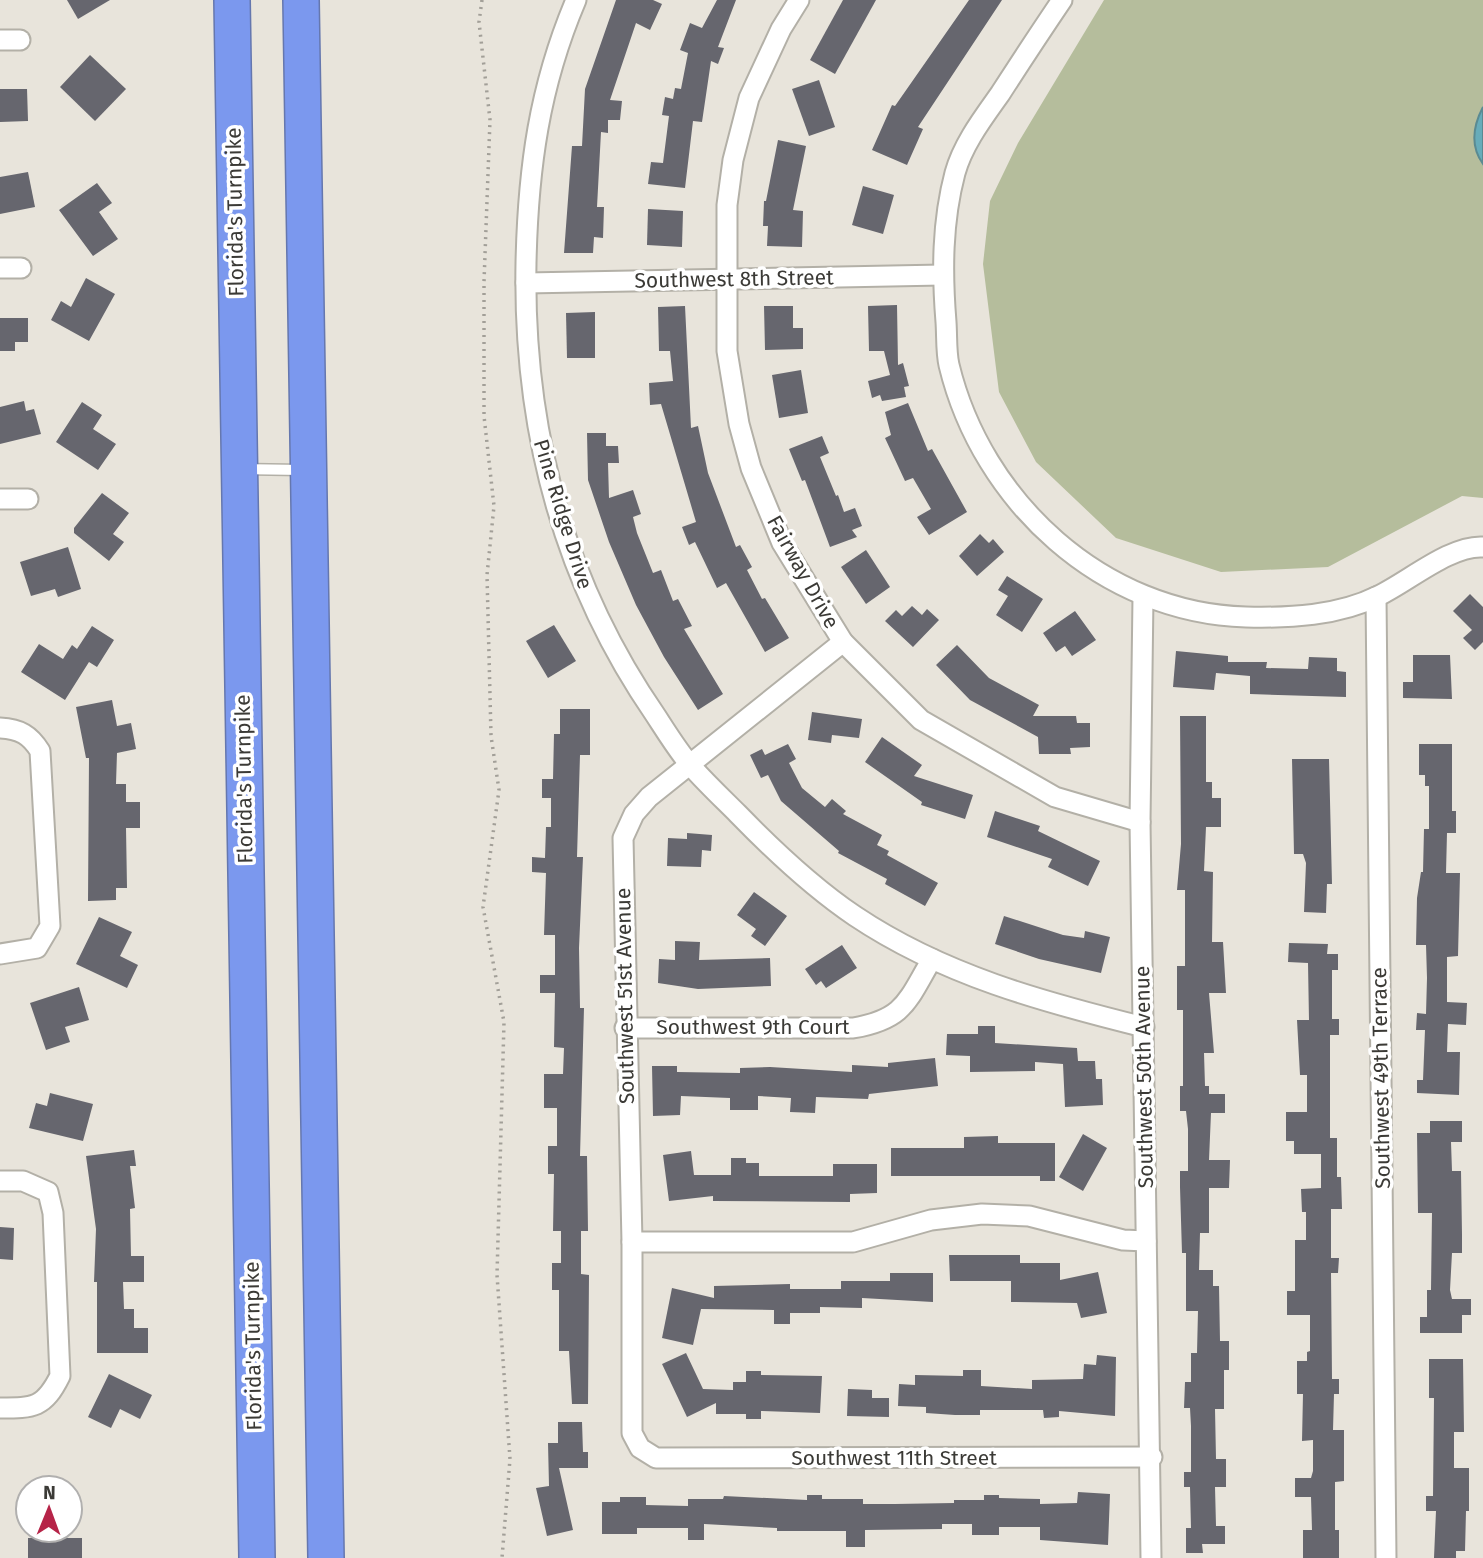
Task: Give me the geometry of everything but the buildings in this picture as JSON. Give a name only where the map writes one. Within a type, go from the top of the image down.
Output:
[{"type":"highway","name":"Florida's Turnpike","points":[[232,0],[257,1558]]},
{"type":"highway","points":[[301,0],[326,1558]]},
{"type":"street","name":"Pine Ridge Drive","points":[[576,0],[547,81],[530,175],[526,283],[533,404],[546,472],[569,546],[623,667],[690,765],[782,859],[856,916],[932,958],[1028,998],[1144,1027]]},
{"type":"street","name":"Fairway Drive","points":[[799,0],[781,29],[746,110],[733,160],[727,205],[727,351],[739,424],[751,468],[782,543],[843,642],[921,720],[988,761],[1055,797],[1140,822]]},
{"type":"street","points":[[1062,0],[974,132],[956,170],[946,210],[942,275],[949,364],[979,447],[1029,518],[1087,568],[1143,597],[1185,609],[1243,617],[1294,617],[1343,608],[1376,597],[1471,546],[1483,547]]},
{"type":"street","points":[[0,40],[20,40]]},
{"type":"street","points":[[0,268],[21,268]]},
{"type":"street","name":"Southwest 8th Street","points":[[526,283],[942,275]]},
{"type":"street","points":[[0,499],[28,499]]},
{"type":"street","name":"Southwest 50th Avenue","points":[[1143,597],[1140,822],[1152,1457],[1151,1558]]},
{"type":"street","name":"Southwest 49th Terrace","points":[[1376,597],[1386,1558]]},
{"type":"street","name":"Southwest 51st Avenue","points":[[640,1448],[632,1433],[632,1242],[625,1028],[623,838],[634,814],[649,797],[843,642]]},
{"type":"street","points":[[0,729],[11,729],[30,736],[40,751],[50,926],[37,948],[0,954]]},
{"type":"street","name":"Southwest 9th Court","points":[[625,1028],[853,1028],[882,1023],[900,1009],[932,958]]},
{"type":"street","points":[[0,1181],[23,1181],[47,1192],[53,1213],[60,1377],[49,1398],[29,1408],[0,1408]]},
{"type":"street","points":[[632,1242],[853,1242],[931,1220],[982,1214],[1029,1216],[1122,1240],[1146,1241]]},
{"type":"street","name":"Southwest 11th Street","points":[[640,1448],[656,1458],[1152,1457]]},
{"type":"lane","points":[[239,469],[308,470]]},
{"type":"path","points":[[482,0],[479,22],[490,120],[484,282],[484,416],[494,506],[487,575],[491,736],[499,790],[483,907],[504,1022],[497,1275],[510,1459],[502,1558]]},
{"type":"green space","points":[[1104,0],[1483,0],[1483,498],[1462,496],[1328,567],[1221,572],[1116,538],[1036,462],[999,392],[983,264],[990,201],[1018,143]]},
{"type":"water","points":[[1483,107],[1483,164],[1476,150],[1474,136]]}]
